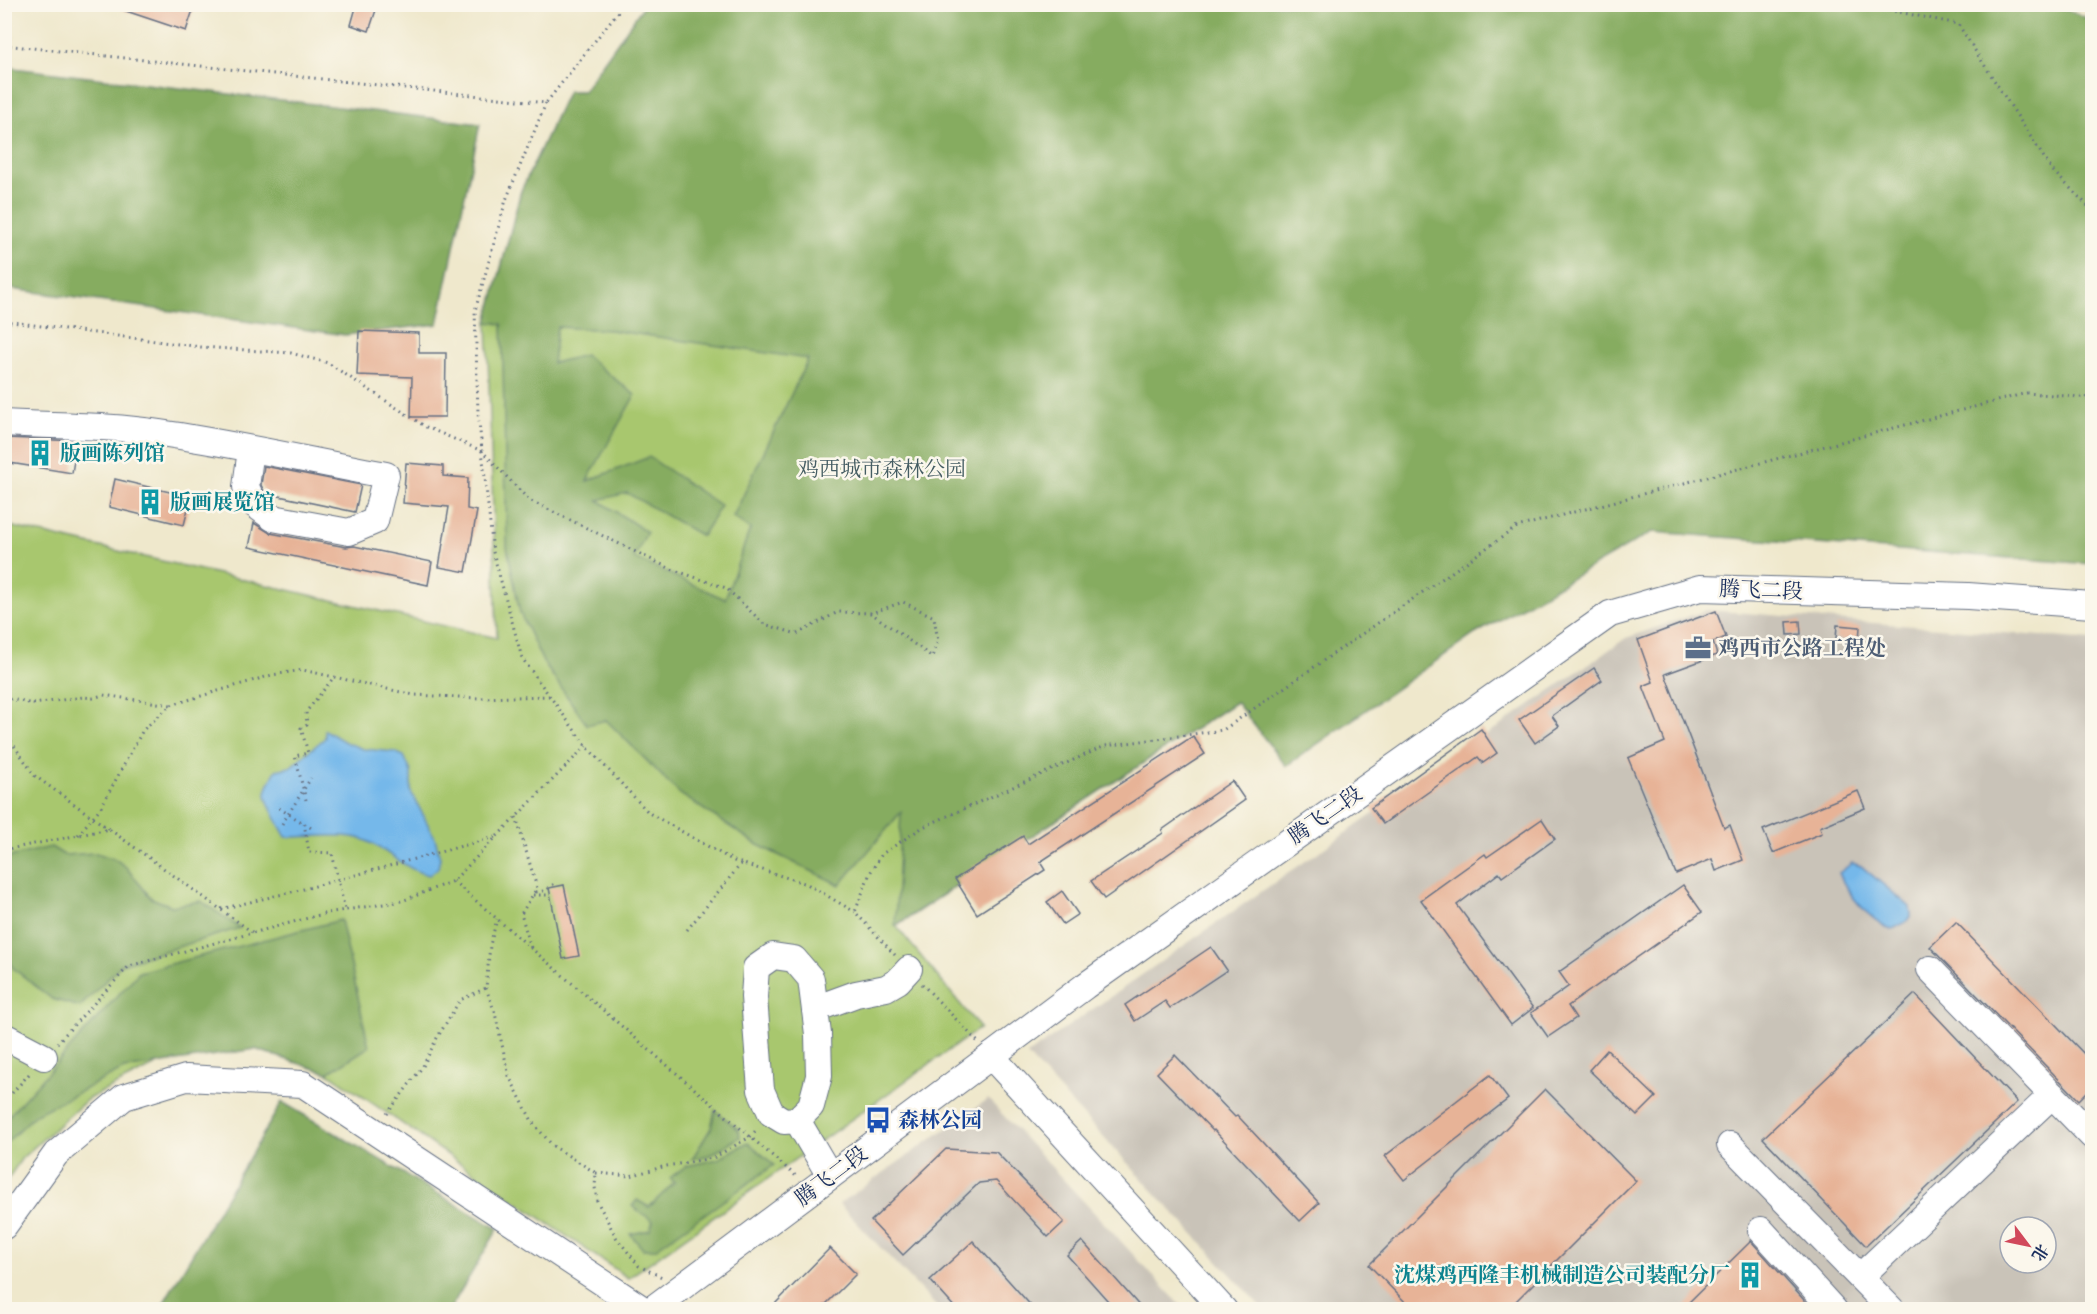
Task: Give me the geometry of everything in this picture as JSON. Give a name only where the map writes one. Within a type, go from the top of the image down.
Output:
[{"type":"street","points":[[4,423],[95,426],[159,432],[251,449],[386,475],[375,521],[349,532],[273,518],[254,504],[246,487],[251,449]]},
{"type":"street","name":"腾飞二段","points":[[651,1310],[1085,986],[1610,614],[1700,588],[1968,596],[2090,605]]},
{"type":"street","points":[[773,956],[794,959],[811,980],[815,1009],[819,1076],[812,1106],[797,1120],[784,1121],[771,1113],[761,1090],[754,997],[756,968],[773,956]]},
{"type":"street","points":[[815,1009],[856,994],[886,988],[898,981],[909,969]]},
{"type":"street","points":[[1930,969],[2092,1136]]},
{"type":"street","points":[[4,1036],[44,1058]]},
{"type":"street","points":[[991,1056],[1224,1310]]},
{"type":"street","points":[[4,1226],[56,1154],[124,1097],[186,1078],[303,1084],[645,1310]]},
{"type":"street","points":[[1860,1276],[2052,1095]]},
{"type":"street","points":[[797,1120],[821,1183]]},
{"type":"street","points":[[1730,1145],[1892,1310]]},
{"type":"street","points":[[1761,1230],[1834,1310]]},
{"type":"path","points":[[624,4],[546,102],[506,200],[475,310],[478,413],[493,552],[522,658],[586,746],[649,813],[734,861],[807,884],[855,912],[991,1056]]},
{"type":"path","points":[[1859,4],[1958,24],[2052,170],[2092,210]]},
{"type":"path","points":[[4,45],[546,102]]},
{"type":"path","points":[[4,321],[201,347],[291,353],[328,363],[426,427],[482,451],[529,500],[671,569],[726,588],[764,624],[797,634],[838,612],[871,613],[903,602],[934,617],[938,641],[932,657],[871,613]]},
{"type":"path","points":[[855,912],[870,873],[882,854],[922,827],[1105,746],[1223,730],[1517,527],[2027,393],[2092,398]]},
{"type":"path","points":[[2090,605],[2092,552]]},
{"type":"path","points":[[78,835],[101,807],[143,730],[171,705],[272,675],[303,670],[414,695],[479,698],[549,696]]},
{"type":"path","points":[[306,800],[295,756],[308,753],[301,728],[308,725],[306,712],[334,677]]},
{"type":"path","points":[[4,702],[11,699],[33,704],[103,695],[171,705]]},
{"type":"path","points":[[4,731],[35,776],[252,932]]},
{"type":"path","points":[[4,1102],[129,966],[252,932],[345,910],[402,901],[453,881],[586,746]]},
{"type":"path","points":[[282,824],[311,778]]},
{"type":"path","points":[[279,808],[313,829]]},
{"type":"path","points":[[516,818],[537,888],[521,914],[531,948]]},
{"type":"path","points":[[304,823],[309,852],[332,853],[345,910]]},
{"type":"path","points":[[4,850],[109,829]]},
{"type":"path","points":[[221,909],[497,837]]},
{"type":"path","points":[[687,930],[742,864]]},
{"type":"path","points":[[453,881],[750,1137],[821,1183]]},
{"type":"path","points":[[534,894],[556,883]]},
{"type":"path","points":[[534,894],[550,895]]},
{"type":"path","points":[[497,919],[490,945],[486,988],[495,1013],[509,1076],[533,1123],[553,1146],[596,1173],[630,1176],[666,1166],[713,1158],[750,1137],[771,1113]]},
{"type":"path","points":[[374,1131],[423,1066],[460,1000],[486,988]]},
{"type":"path","points":[[596,1173],[597,1201],[616,1237],[639,1266],[683,1286]]},
{"type":"shaded area","points":[[1707,610],[2092,640],[2092,1309],[1263,1309],[1027,1055],[1626,638]]},
{"type":"shaded area","points":[[988,1099],[1184,1309],[939,1309],[839,1204]]},
{"type":"green space","points":[[2052,4],[2092,20],[2092,564],[1652,532],[1475,634],[1286,766],[1236,702],[895,926],[901,812],[840,885],[758,845],[680,794],[606,720],[587,725],[543,662],[520,613],[507,547],[502,324],[487,322],[521,191],[568,91],[583,91],[644,5]],"holes":[[[557,327],[610,330],[808,359],[733,517],[750,529],[725,599],[634,558],[647,532],[598,500],[627,493],[702,536],[721,506],[649,457],[587,481],[635,395],[585,355],[553,363]]]},
{"type":"green space","points":[[5,67],[480,124],[438,324],[345,335],[5,288]]},
{"type":"green space","name":"鸡西城市森林公园","points":[[568,91],[781,94],[1717,384],[896,926],[980,1028],[628,1278],[328,1073],[255,1049],[160,1063],[88,1099],[22,1158],[5,1183],[5,525],[497,638],[487,322],[521,191]]},
{"type":"green space","points":[[51,847],[64,855],[96,853],[115,859],[126,867],[151,898],[172,906],[201,901],[240,928],[122,964],[80,1007],[52,999],[13,968],[5,952],[5,858]]},
{"type":"green space","points":[[341,920],[369,1047],[328,1073],[255,1049],[124,1069],[36,1114],[5,1144],[5,1120],[139,972]]},
{"type":"green space","points":[[282,1102],[498,1229],[450,1309],[160,1309]]},
{"type":"green space","points":[[715,1110],[739,1130],[740,1137],[710,1155],[692,1159],[711,1128]]},
{"type":"green space","points":[[748,1142],[774,1165],[655,1249],[643,1249],[630,1234],[650,1230],[653,1221],[632,1206],[637,1200],[649,1207],[674,1183],[670,1178],[686,1166],[718,1159]]},
{"type":"water","points":[[325,730],[363,749],[394,752],[404,756],[411,772],[411,792],[435,838],[440,858],[438,868],[429,875],[412,869],[362,839],[336,836],[286,837],[266,797],[268,787],[276,770],[290,767],[325,738]]},
{"type":"water","points":[[1852,863],[1861,866],[1910,907],[1911,915],[1906,922],[1891,930],[1875,920],[1861,906],[1848,890],[1839,873]]},
{"type":"building","points":[[115,4],[186,4],[194,7],[186,31],[114,7]]},
{"type":"building","points":[[357,4],[378,4],[369,31],[351,25]]},
{"type":"building","points":[[359,331],[419,333],[419,353],[446,353],[445,417],[411,417],[412,377],[357,375]]},
{"type":"building","name":"版画陈列馆","points":[[5,438],[77,441],[72,473],[4,462]]},
{"type":"building","points":[[406,463],[443,466],[443,476],[468,478],[467,509],[477,511],[466,572],[439,567],[449,507],[403,503]]},
{"type":"building","points":[[264,466],[361,485],[355,512],[265,493],[261,485]]},
{"type":"building","name":"版画展览馆","points":[[115,479],[191,497],[184,525],[109,507]]},
{"type":"building","points":[[254,523],[270,533],[346,547],[354,546],[432,562],[428,585],[249,547]]},
{"type":"building","points":[[1716,611],[1726,637],[1713,642],[1717,655],[1665,674],[1724,828],[1730,825],[1743,860],[1716,871],[1712,859],[1676,874],[1628,758],[1665,742],[1643,686],[1653,682],[1638,640]]},
{"type":"building","points":[[1800,621],[1801,634],[1788,635],[1787,622]]},
{"type":"building","points":[[1837,625],[1860,627],[1859,641],[1836,639]]},
{"type":"building","points":[[1594,668],[1602,680],[1552,716],[1559,726],[1535,743],[1519,720]]},
{"type":"building","points":[[1481,729],[1497,753],[1483,763],[1478,757],[1383,824],[1371,808]]},
{"type":"building","points":[[1193,736],[1205,754],[1040,862],[1045,870],[977,914],[955,879],[1023,836],[1028,844]]},
{"type":"building","points":[[1232,781],[1245,800],[1104,899],[1091,881],[1163,833],[1162,830]]},
{"type":"building","points":[[1858,791],[1865,808],[1820,827],[1822,833],[1773,853],[1763,830]]},
{"type":"building","points":[[1542,819],[1555,839],[1502,877],[1499,873],[1457,905],[1533,1008],[1511,1025],[1421,900],[1485,854],[1487,857]]},
{"type":"building","points":[[564,885],[579,956],[563,959],[549,888]]},
{"type":"building","points":[[1683,885],[1702,912],[1568,1006],[1576,1018],[1548,1037],[1531,1013],[1569,986],[1559,972]]},
{"type":"building","points":[[1062,891],[1078,914],[1063,924],[1047,902]]},
{"type":"building","points":[[1956,922],[2092,1062],[2092,1087],[2079,1100],[1930,947]]},
{"type":"building","points":[[1211,947],[1227,970],[1170,1008],[1165,1001],[1135,1021],[1125,1005]]},
{"type":"building","points":[[1915,994],[2017,1102],[1866,1246],[1763,1138]]},
{"type":"building","points":[[1607,1050],[1656,1097],[1637,1116],[1589,1070]]},
{"type":"building","points":[[1175,1055],[1235,1117],[1237,1115],[1319,1203],[1300,1221],[1157,1073]]},
{"type":"building","points":[[1490,1075],[1508,1099],[1404,1180],[1385,1156]]},
{"type":"building","points":[[1545,1089],[1636,1181],[1507,1310],[1413,1310],[1369,1265]]},
{"type":"building","points":[[946,1149],[996,1152],[1064,1222],[1048,1237],[996,1181],[979,1183],[903,1255],[871,1221]]},
{"type":"building","points":[[973,1241],[1035,1310],[957,1310],[930,1280]]},
{"type":"building","points":[[1082,1241],[1143,1310],[1116,1310],[1067,1255]]},
{"type":"building","name":"沈煤鸡西隆丰机械制造公司装配分厂","points":[[1751,1241],[1813,1310],[1681,1310]]},
{"type":"building","points":[[830,1248],[856,1274],[820,1310],[769,1310]]},
{"type":"place","name":"版画陈列馆","points":[[40,453]]},
{"type":"place","name":"版画展览馆","points":[[150,502]]},
{"type":"place","name":"鸡西市公路工程处","points":[[1698,648]]},
{"type":"place","name":"森林公园","points":[[878,1120]]},
{"type":"place","name":"沈煤鸡西隆丰机械制造公司装配分厂","points":[[1750,1275]]}]
